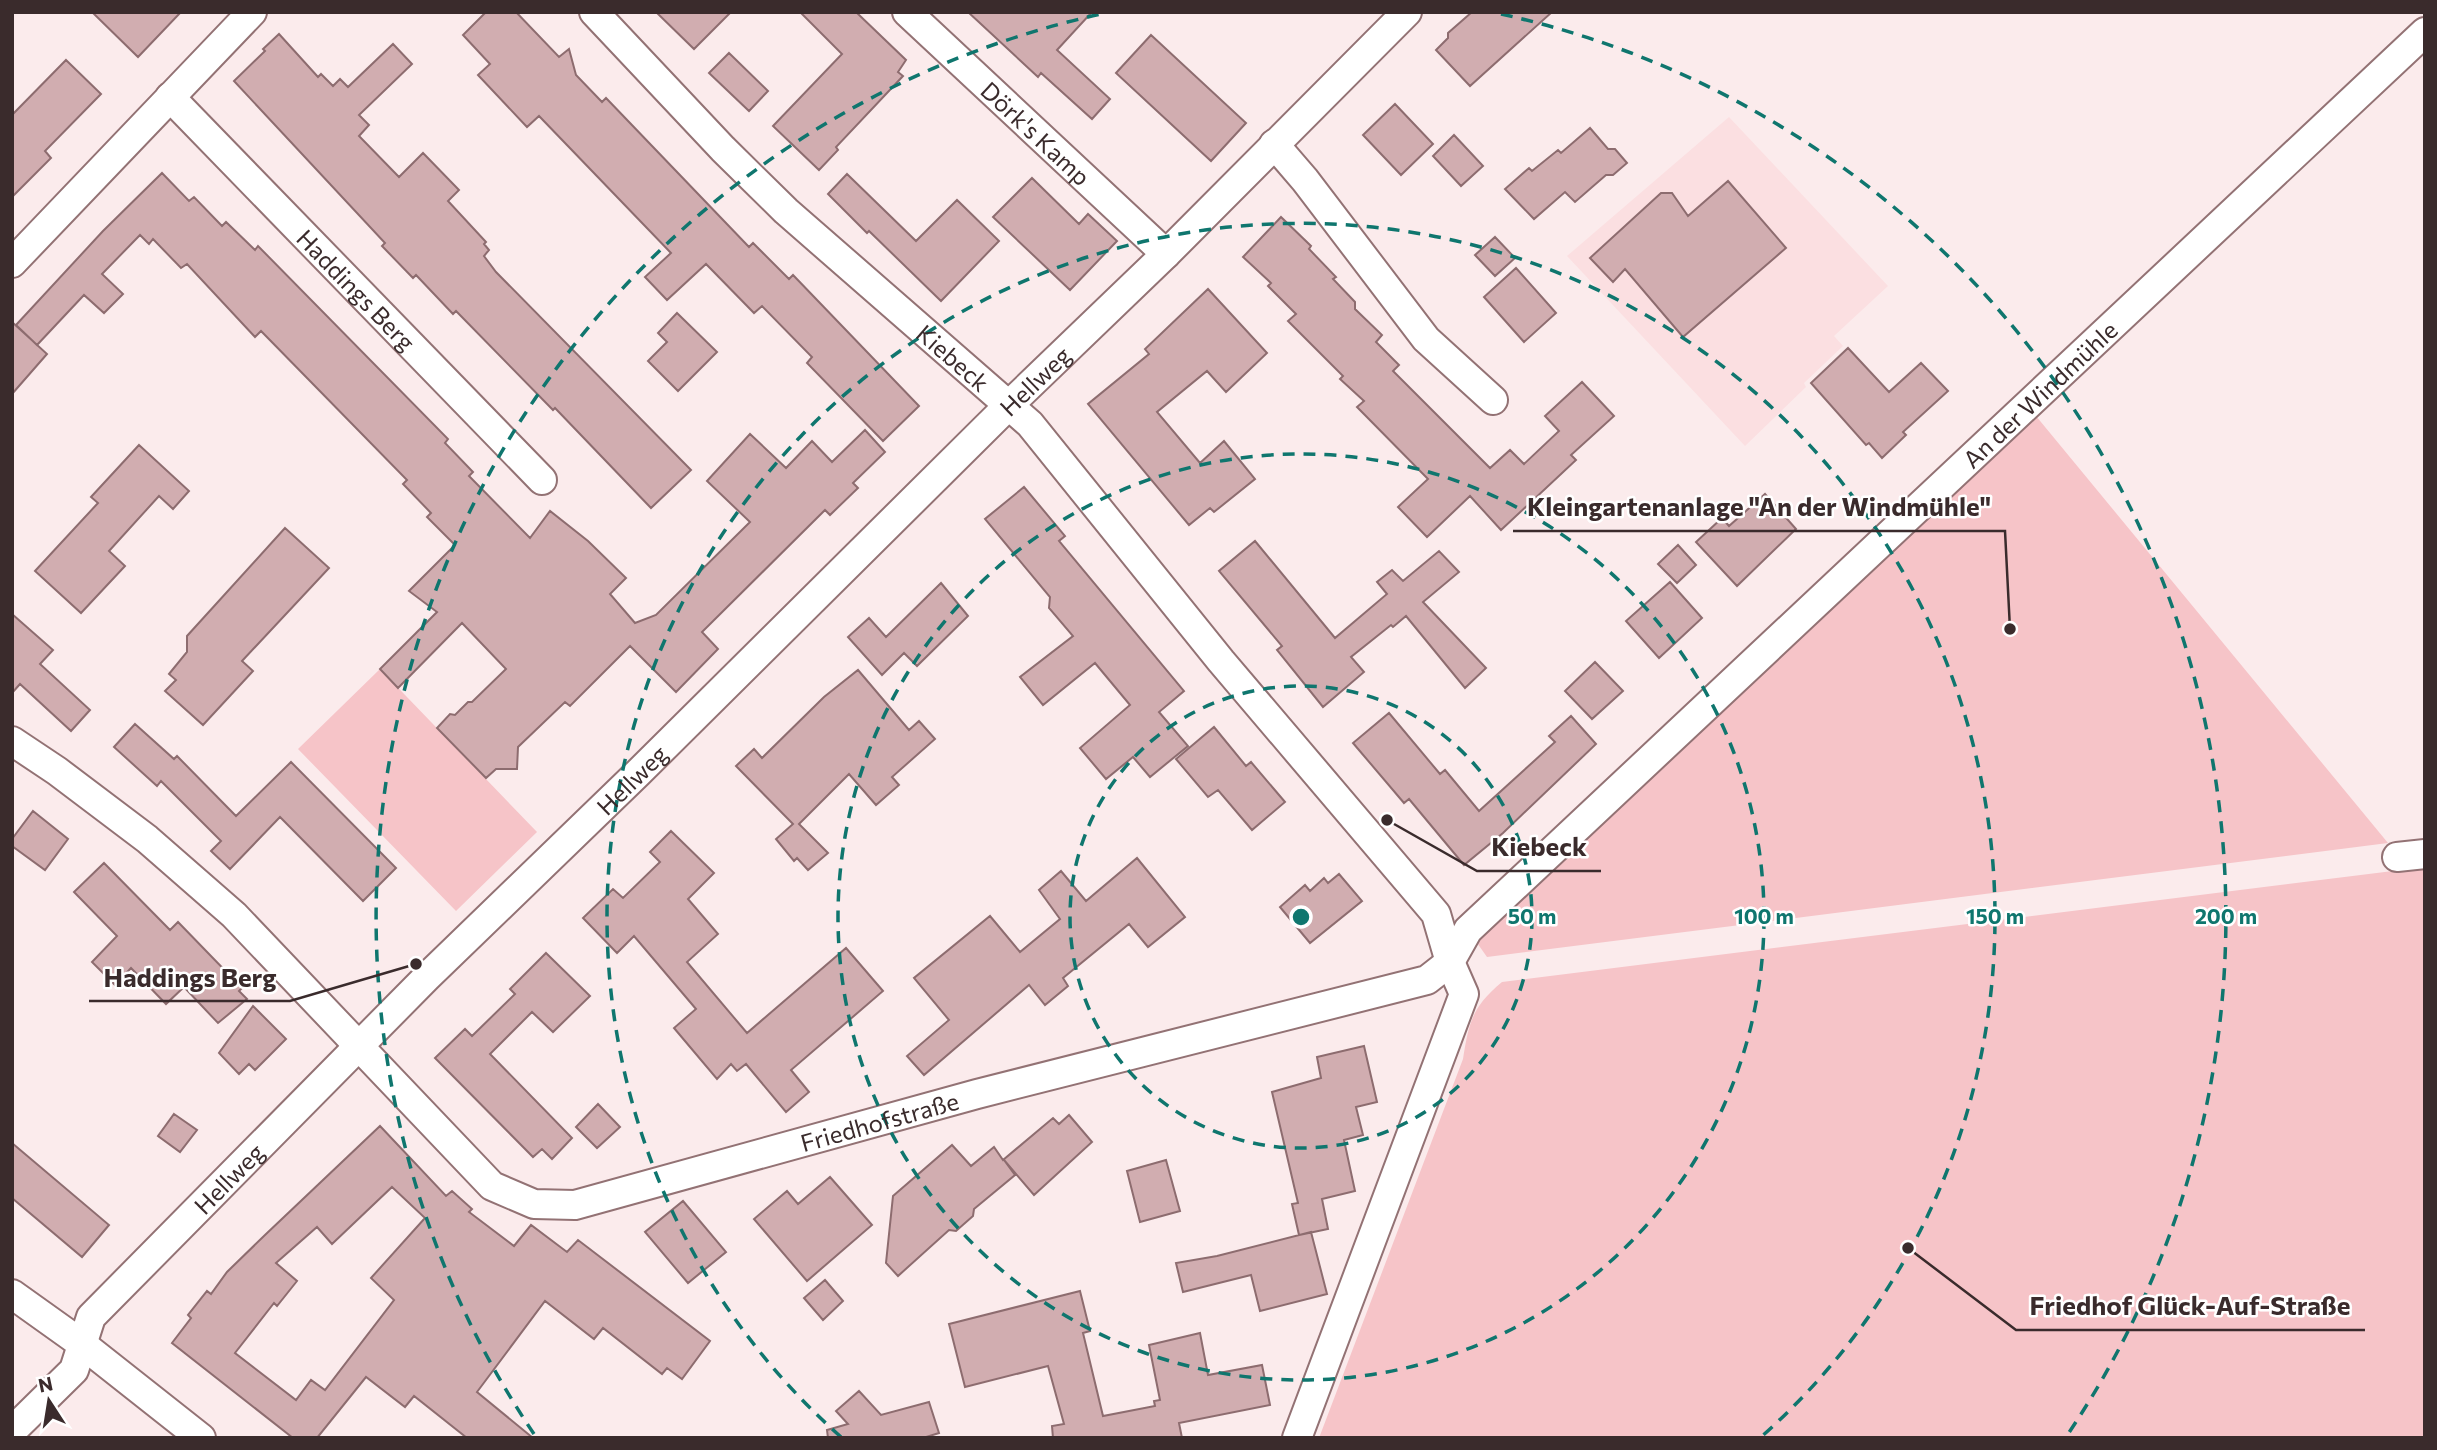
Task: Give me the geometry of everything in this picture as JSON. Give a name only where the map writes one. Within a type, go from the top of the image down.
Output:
[{"type":"street","points":[[12,263],[252,12]]},
{"type":"street","name":"Kiebeck","points":[[594,12],[723,149],[786,211],[1030,424],[1221,661],[1436,914],[1450,962],[1464,994],[1297,1438]]},
{"type":"street","name":"Dörk's Kamp","points":[[906,12],[1166,254]]},
{"type":"street","name":"Hellweg","points":[[12,1431],[74,1370],[91,1317],[359,1046],[1009,405],[1166,254],[1407,12]]},
{"type":"street","name":"An der Windmühle","points":[[1450,962],[1468,930],[2425,32]]},
{"type":"street","name":"Haddings Berg","points":[[170,97],[542,480]]},
{"type":"street","points":[[1274,144],[1305,180],[1426,339],[1493,400]]},
{"type":"street","points":[[12,741],[57,771],[147,839],[234,915],[359,1046]]},
{"type":"street","points":[[2397,857],[2425,853]]},
{"type":"street","name":"Friedhofstraße","points":[[359,1046],[492,1186],[534,1204],[575,1205],[977,1094],[1427,981],[1450,962]]},
{"type":"street","points":[[12,1294],[82,1344],[201,1438]]},
{"type":"shaded area","points":[[1729,117],[1888,286],[1834,336],[1843,346],[1804,383],[1806,387],[1745,446],[1567,256]]},
{"type":"shaded area","points":[[2036,416],[2388,843],[1487,957],[1475,940]]},
{"type":"shaded area","points":[[380,669],[537,832],[456,911],[298,749]]},
{"type":"shaded area","points":[[2425,867],[2425,1438],[1319,1438],[1463,1059],[1474,1016],[1484,999],[1502,982]]},
{"type":"building","points":[[92,12],[181,12],[138,57]]},
{"type":"building","points":[[486,12],[516,12],[559,57],[569,49],[576,75],[602,102],[606,98],[749,247],[753,243],[789,279],[793,275],[919,406],[883,441],[807,363],[812,357],[762,306],[754,313],[706,264],[667,300],[645,277],[671,253],[539,116],[527,127],[478,75],[490,64],[463,35]]},
{"type":"building","points":[[656,12],[731,12],[694,49]]},
{"type":"building","points":[[800,12],[856,12],[906,60],[898,72],[903,76],[836,147],[838,150],[819,170],[773,126],[842,54]]},
{"type":"building","points":[[968,12],[1092,12],[1057,50],[1110,99],[1092,119],[1041,73],[1038,77]]},
{"type":"building","points":[[1472,12],[1552,12],[1470,86],[1436,50],[1448,38],[1448,33]]},
{"type":"building","points":[[279,34],[318,77],[321,74],[333,86],[340,79],[348,87],[393,44],[412,64],[359,115],[369,125],[359,136],[399,177],[423,153],[459,190],[448,201],[486,242],[484,244],[489,250],[484,256],[496,272],[691,470],[651,508],[555,408],[553,410],[456,311],[453,314],[416,275],[413,278],[382,246],[385,243],[234,81]]},
{"type":"building","points":[[1151,35],[1246,123],[1211,161],[1116,73]]},
{"type":"building","points":[[729,53],[768,91],[749,111],[709,73]]},
{"type":"building","points":[[66,60],[101,94],[45,151],[51,158],[12,197],[12,115]]},
{"type":"building","points":[[1395,104],[1433,144],[1401,175],[1363,135]]},
{"type":"building","points":[[1590,128],[1608,149],[1615,149],[1627,163],[1613,175],[1606,175],[1575,202],[1565,192],[1534,219],[1505,189],[1529,168],[1532,171],[1558,150],[1561,153]]},
{"type":"building","points":[[1454,135],[1483,166],[1461,186],[1433,156]]},
{"type":"building","points":[[162,173],[189,201],[194,197],[222,226],[226,222],[255,250],[258,246],[448,439],[445,443],[473,472],[469,476],[530,538],[550,511],[588,541],[626,578],[610,594],[635,623],[656,615],[750,522],[707,481],[750,434],[786,468],[812,441],[832,462],[865,430],[885,452],[853,483],[858,488],[830,515],[825,510],[702,632],[718,649],[676,692],[630,646],[570,706],[565,702],[518,747],[517,769],[496,769],[486,778],[437,728],[450,714],[455,715],[468,702],[472,702],[506,669],[462,623],[398,688],[380,669],[437,612],[409,591],[455,545],[427,517],[431,513],[403,484],[407,480],[261,331],[255,337],[187,264],[181,268],[153,239],[149,244],[140,235],[102,274],[123,294],[104,313],[84,295],[37,345],[16,325],[103,231]]},
{"type":"building","points":[[847,174],[916,241],[957,200],[999,241],[941,301],[828,194]]},
{"type":"building","points":[[1032,178],[1079,224],[1088,214],[1117,241],[1070,290],[993,217]]},
{"type":"building","points":[[1728,181],[1786,248],[1683,337],[1625,269],[1613,282],[1590,258],[1661,193],[1672,193],[1688,216]]},
{"type":"building","points":[[1281,217],[1311,246],[1309,249],[1355,302],[1355,309],[1382,335],[1376,342],[1399,365],[1393,371],[1490,468],[1510,450],[1524,464],[1559,431],[1545,416],[1582,382],[1614,416],[1571,455],[1576,460],[1501,530],[1470,496],[1427,537],[1398,507],[1428,479],[1357,407],[1364,401],[1340,379],[1343,376],[1288,321],[1296,314],[1268,286],[1271,283],[1243,257]]},
{"type":"building","points":[[1495,237],[1515,258],[1495,276],[1475,255]]},
{"type":"building","points":[[1516,268],[1556,313],[1524,342],[1484,297]]},
{"type":"building","points":[[1208,289],[1267,353],[1226,392],[1207,371],[1157,412],[1200,463],[1224,441],[1255,479],[1214,512],[1210,508],[1189,525],[1088,404],[1149,354],[1145,349]]},
{"type":"building","points":[[677,313],[717,352],[678,391],[648,361],[667,342],[658,333]]},
{"type":"building","points":[[12,322],[47,354],[12,394]]},
{"type":"building","points":[[1848,348],[1889,392],[1921,363],[1948,391],[1903,432],[1906,435],[1882,458],[1869,443],[1866,445],[1811,383]]},
{"type":"building","points":[[139,445],[189,491],[173,509],[159,496],[109,551],[125,566],[81,613],[35,571],[98,503],[91,497]]},
{"type":"building","points":[[1024,487],[1065,536],[1059,541],[1184,691],[1159,712],[1188,746],[1150,777],[1133,757],[1106,779],[1080,748],[1130,705],[1095,663],[1043,705],[1020,677],[1073,636],[1049,608],[1050,597],[985,519]]},
{"type":"building","points":[[1765,494],[1796,529],[1737,586],[1696,542],[1722,518],[1729,526]]},
{"type":"building","points":[[285,528],[329,568],[242,661],[253,671],[203,725],[165,691],[176,680],[169,674],[187,652],[187,636]]},
{"type":"building","points":[[1255,541],[1335,638],[1387,594],[1377,582],[1392,570],[1403,581],[1439,551],[1459,572],[1423,602],[1486,668],[1465,688],[1406,616],[1351,657],[1364,672],[1323,707],[1277,650],[1282,646],[1219,571]]},
{"type":"building","points":[[1678,545],[1696,565],[1677,583],[1658,564]]},
{"type":"building","points":[[1670,582],[1702,618],[1659,658],[1626,621]]},
{"type":"building","points":[[941,583],[968,616],[917,666],[904,653],[882,675],[848,637],[869,618],[886,637]]},
{"type":"building","points":[[12,614],[53,650],[40,664],[90,710],[71,731],[20,684],[12,693]]},
{"type":"building","points":[[1595,662],[1623,691],[1592,719],[1565,691]]},
{"type":"building","points":[[858,670],[909,730],[919,721],[935,739],[892,777],[899,785],[876,805],[849,774],[799,824],[828,853],[808,870],[797,858],[794,861],[776,839],[793,824],[736,766],[754,749],[762,758],[824,697]]},
{"type":"building","points":[[1389,713],[1440,774],[1445,770],[1479,811],[1555,742],[1549,736],[1571,716],[1596,744],[1503,833],[1464,865],[1409,799],[1404,803],[1353,743]]},
{"type":"building","points":[[135,724],[174,759],[177,756],[236,816],[291,762],[396,868],[363,901],[280,817],[230,869],[211,851],[221,841],[161,781],[157,786],[114,747]]},
{"type":"building","points":[[1214,727],[1246,766],[1251,762],[1285,802],[1252,830],[1218,790],[1208,797],[1176,759]]},
{"type":"building","points":[[33,811],[68,839],[45,870],[12,846],[12,839]]},
{"type":"building","points":[[671,831],[714,873],[688,899],[718,934],[687,962],[747,1033],[846,948],[883,991],[791,1070],[809,1092],[786,1112],[746,1064],[737,1071],[731,1064],[717,1079],[674,1028],[696,1009],[634,936],[617,953],[583,918],[613,889],[623,898],[660,862],[650,852]]},
{"type":"building","points":[[1137,858],[1185,917],[1148,947],[1129,924],[1063,978],[1068,986],[1045,1005],[1029,985],[924,1075],[907,1056],[949,1020],[914,978],[990,916],[1020,952],[1060,919],[1039,890],[1061,871],[1086,901]]},
{"type":"building","points":[[104,863],[170,930],[178,922],[242,988],[239,991],[247,999],[218,1023],[184,987],[166,1004],[131,968],[115,985],[92,962],[117,936],[74,892]]},
{"type":"building","points":[[1339,874],[1362,901],[1310,943],[1280,907],[1305,885],[1310,891],[1324,878],[1328,883]]},
{"type":"building","points":[[546,953],[590,996],[553,1032],[532,1012],[490,1054],[572,1138],[552,1159],[542,1149],[533,1157],[435,1058],[465,1029],[472,1036],[515,994],[510,989]]},
{"type":"building","points":[[253,1006],[286,1039],[255,1070],[249,1064],[239,1074],[219,1053]]},
{"type":"building","points":[[1364,1046],[1377,1102],[1356,1107],[1363,1135],[1344,1140],[1355,1191],[1322,1199],[1328,1229],[1299,1235],[1292,1204],[1298,1203],[1272,1092],[1321,1078],[1317,1057]]},
{"type":"building","points":[[598,1104],[620,1127],[597,1148],[576,1127]]},
{"type":"building","points":[[174,1114],[197,1130],[180,1152],[158,1136]]},
{"type":"building","points":[[1069,1115],[1092,1142],[1034,1195],[1004,1160],[1015,1175],[974,1209],[973,1216],[956,1231],[949,1230],[898,1276],[886,1263],[893,1196],[952,1145],[971,1166],[994,1147],[1003,1160],[1053,1118],[1059,1124]]},
{"type":"building","points":[[380,1126],[446,1196],[452,1191],[472,1209],[469,1212],[514,1246],[531,1225],[567,1252],[578,1240],[710,1341],[682,1379],[667,1368],[662,1374],[603,1328],[594,1339],[545,1301],[477,1392],[533,1438],[467,1438],[414,1396],[405,1407],[366,1377],[317,1438],[293,1438],[172,1343],[191,1318],[188,1315],[207,1291],[211,1294],[227,1272]],"holes":[[[392,1187],[425,1218],[371,1278],[394,1300],[325,1390],[311,1380],[296,1400],[235,1353],[274,1303],[277,1306],[297,1281],[276,1263],[317,1227],[332,1244]]]},
{"type":"building","points":[[12,1143],[109,1225],[82,1257],[12,1198]]},
{"type":"building","points":[[1166,1160],[1180,1211],[1140,1222],[1127,1171]]},
{"type":"building","points":[[830,1177],[872,1225],[807,1281],[754,1219],[787,1191],[798,1204]]},
{"type":"building","points":[[683,1201],[726,1252],[688,1283],[645,1232]]},
{"type":"building","points":[[1311,1232],[1327,1294],[1260,1311],[1251,1275],[1183,1292],[1176,1263],[1217,1256]]},
{"type":"building","points":[[825,1280],[843,1301],[823,1320],[804,1298]]},
{"type":"building","points":[[1080,1291],[1090,1331],[1083,1333],[1103,1416],[1155,1406],[1154,1401],[1160,1400],[1149,1345],[1200,1333],[1208,1375],[1262,1365],[1270,1405],[1179,1423],[1182,1438],[1053,1438],[1052,1426],[1064,1424],[1048,1366],[965,1387],[949,1324]]},
{"type":"building","points":[[859,1391],[881,1415],[929,1402],[939,1433],[923,1438],[828,1438],[827,1430],[848,1424],[836,1411]]},
{"type":"place","name":"Kleingartenanlage \"An der Windmühle\"","points":[[2010,629]]},
{"type":"place","name":"Kiebeck","points":[[1387,820]]},
{"type":"place","name":"Haddings Berg","points":[[416,964]]},
{"type":"place","name":"Friedhof Glück-Auf-Straße","points":[[1908,1248]]}]
